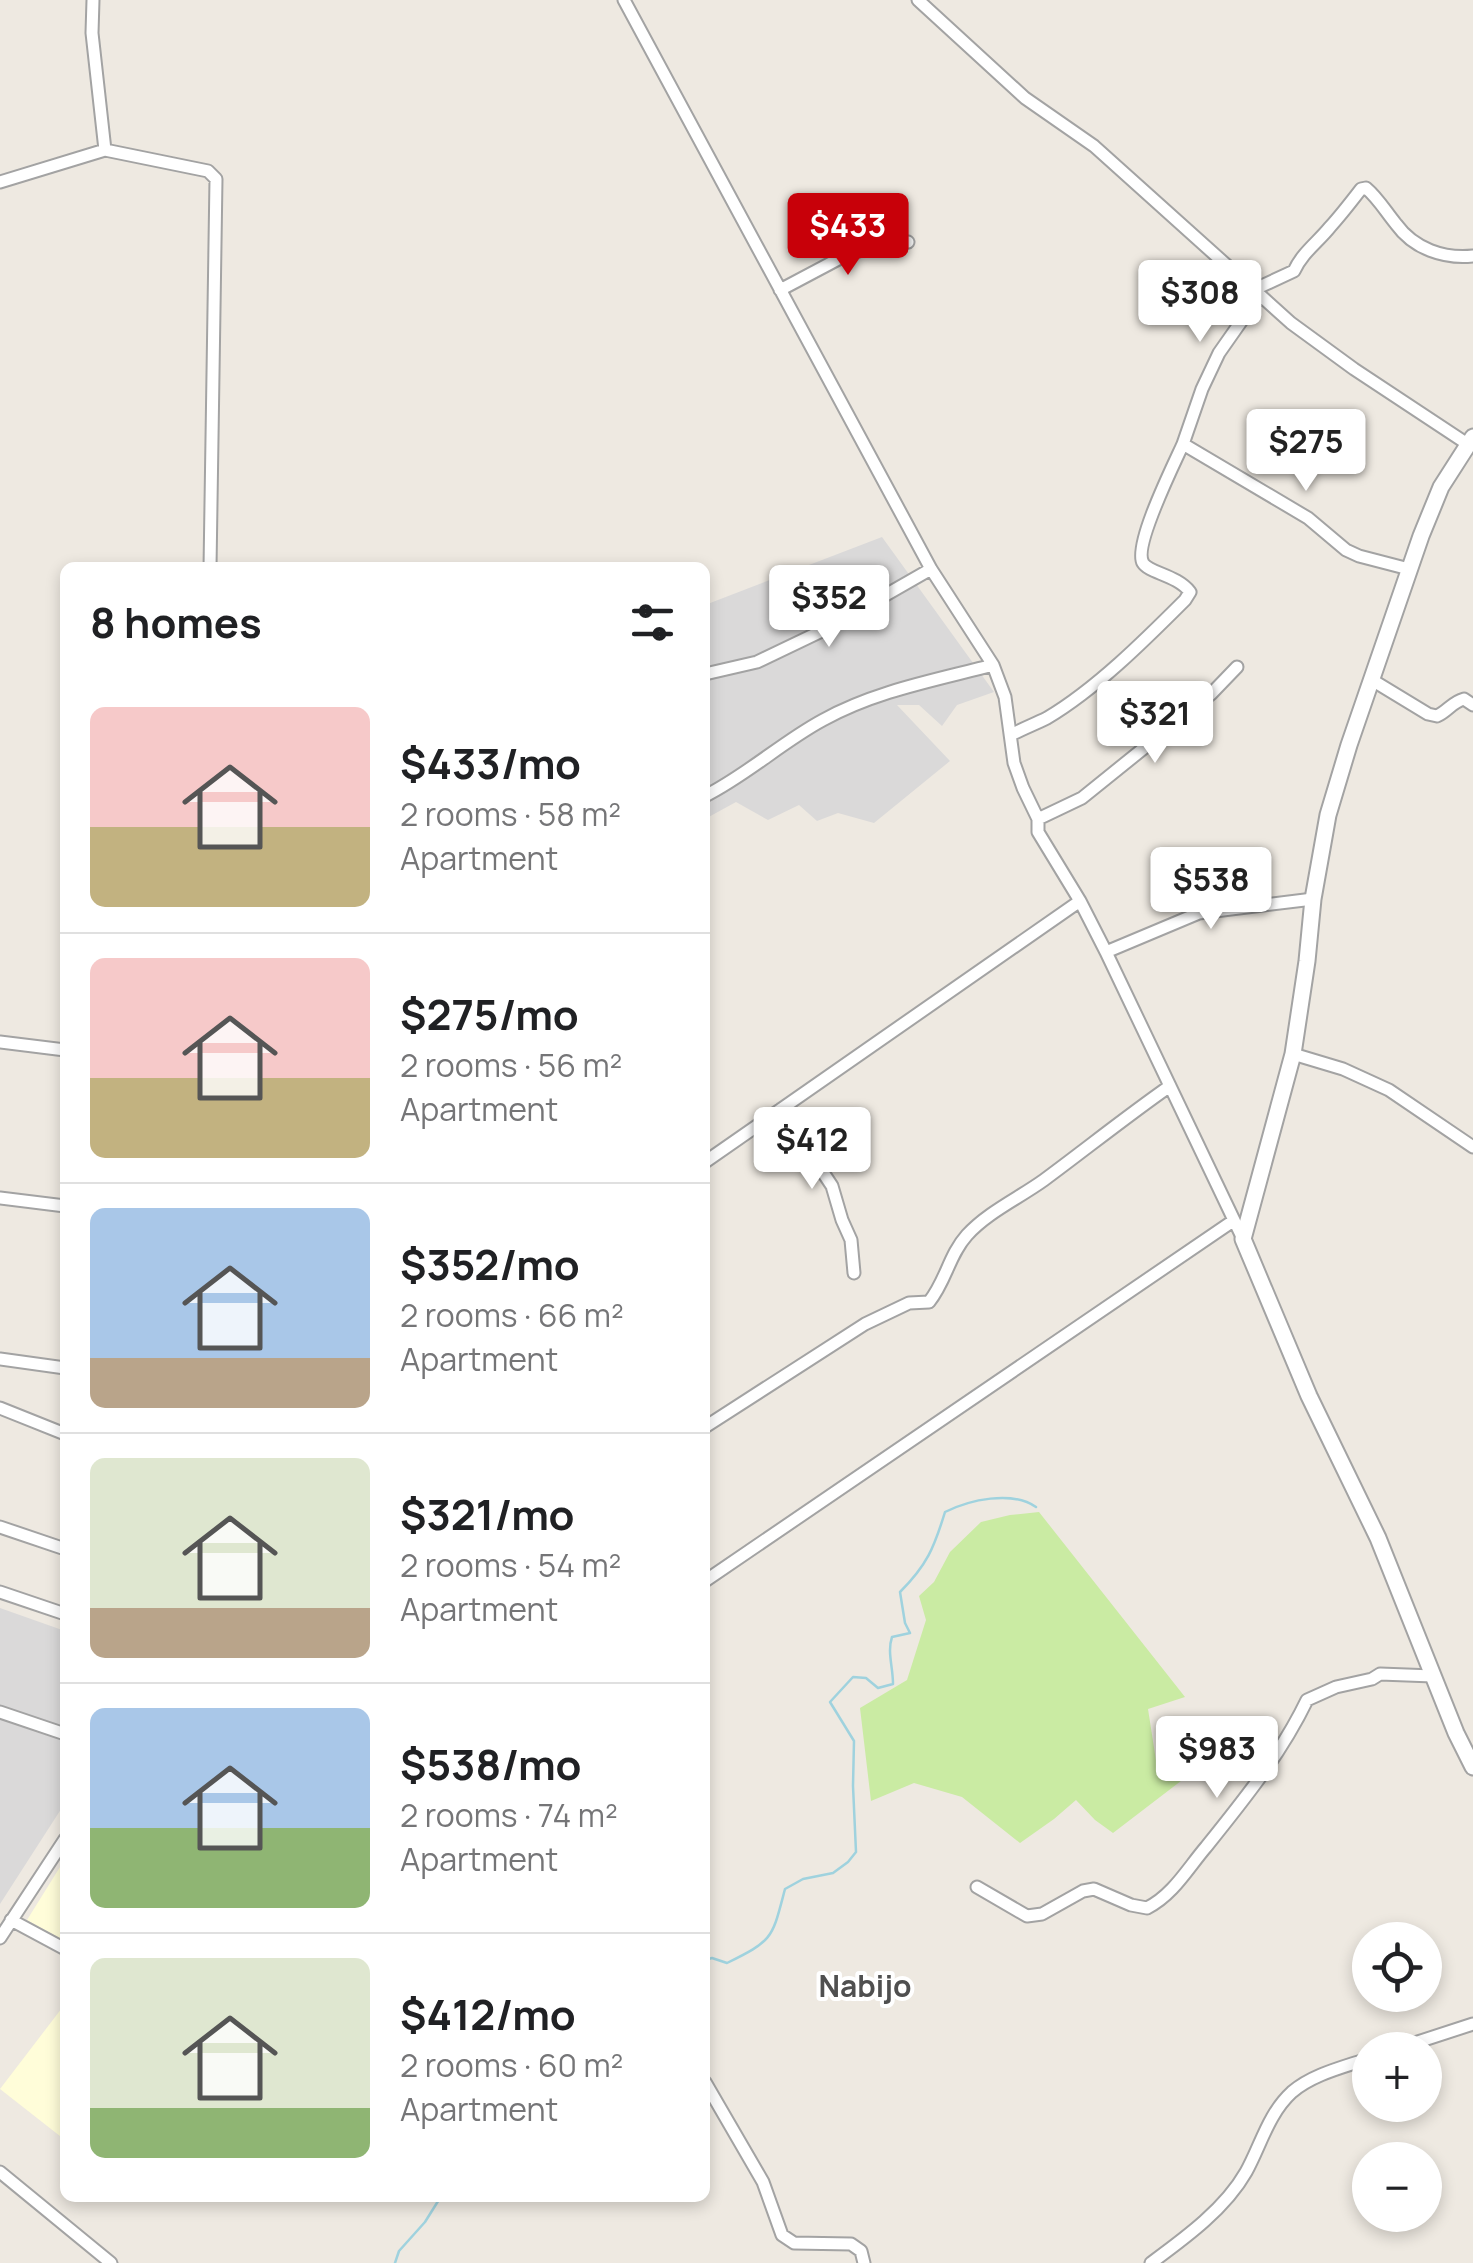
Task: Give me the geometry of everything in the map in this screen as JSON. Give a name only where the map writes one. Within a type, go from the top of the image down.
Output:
[{"type":"street","points":[[93,0],[92,33],[105,150]]},
{"type":"street","points":[[624,0],[930,569],[993,665],[1005,698],[1014,762],[1038,819],[1038,832],[1106,952],[1244,1239],[1312,1401],[1378,1538],[1473,1767]]},
{"type":"street","points":[[918,0],[1025,98],[1094,146],[1291,323],[1354,370],[1471,441],[1441,486],[1409,569],[1328,815],[1312,900],[1294,1054],[1244,1239]]},
{"type":"street","points":[[0,182],[105,150],[208,171],[216,179],[210,562]]},
{"type":"street","points":[[1011,734],[1068,703],[1132,652],[1186,600],[1190,592],[1186,586],[1170,575],[1146,567],[1141,552],[1151,515],[1183,444],[1202,389],[1256,293],[1294,271],[1300,257],[1366,188],[1404,234],[1426,250],[1443,256],[1473,256]]},
{"type":"street","points":[[780,290],[846,256],[908,242]]},
{"type":"street","points":[[1183,444],[1308,518],[1346,550],[1409,569]]},
{"type":"street","points":[[710,673],[756,662],[828,628],[930,569]]},
{"type":"street","points":[[710,793],[843,710],[873,697],[993,665]]},
{"type":"street","points":[[1038,819],[1082,798],[1211,694],[1237,667]]},
{"type":"street","points":[[1372,680],[1428,714],[1437,716],[1464,699],[1473,704]]},
{"type":"street","points":[[1106,952],[1199,912],[1312,900]]},
{"type":"street","points":[[710,1159],[1080,901]]},
{"type":"street","points":[[0,1042],[60,1049]]},
{"type":"street","points":[[1294,1054],[1343,1069],[1390,1090],[1473,1147]]},
{"type":"street","points":[[710,1423],[865,1324],[910,1303],[929,1302],[941,1287],[947,1263],[967,1235],[1170,1086]]},
{"type":"street","points":[[781,1109],[832,1186],[851,1240],[854,1273]]},
{"type":"street","points":[[0,1198],[60,1205]]},
{"type":"street","points":[[710,1578],[1233,1221]]},
{"type":"street","points":[[0,1359],[60,1367]]},
{"type":"street","points":[[0,1408],[60,1432]]},
{"type":"street","points":[[0,1527],[60,1547]]},
{"type":"street","points":[[0,1592],[60,1612]]},
{"type":"street","points":[[977,1887],[1035,1917],[1094,1889],[1148,1908],[1168,1894],[1242,1803],[1294,1728],[1307,1700],[1380,1674],[1433,1676]]},
{"type":"street","points":[[0,1712],[60,1732]]},
{"type":"street","points":[[0,1938],[60,1846]]},
{"type":"street","points":[[11,1920],[60,1947]]},
{"type":"street","points":[[1442,2034],[1473,2024]]},
{"type":"street","points":[[1152,2263],[1226,2198],[1245,2174],[1275,2110],[1292,2092],[1310,2080],[1352,2065]]},
{"type":"street","points":[[710,2091],[763,2182],[782,2235],[794,2243],[851,2244],[861,2251],[864,2263]]},
{"type":"street","points":[[0,2172],[111,2263]]},
{"type":"shaded area","points":[[882,537],[994,692],[957,705],[942,726],[919,705],[897,705],[950,761],[874,823],[838,813],[817,821],[799,805],[768,820],[736,802],[710,816],[710,603]]},
{"type":"shaded area","points":[[0,1608],[60,1629],[60,1811],[0,1904]]},
{"type":"shaded area","points":[[60,1867],[60,1938],[27,1920]]},
{"type":"shaded area","points":[[60,2011],[60,2136],[0,2089]]},
{"type":"green space","points":[[1039,1512],[1185,1697],[1148,1709],[1157,1767],[1189,1760],[1194,1771],[1113,1833],[1076,1800],[1020,1843],[962,1797],[914,1783],[871,1801],[860,1708],[907,1680],[926,1620],[919,1596],[934,1582],[950,1552],[981,1522]]},
{"type":"waterway","points":[[710,1959],[727,1963],[754,1949],[769,1936],[785,1889],[803,1879],[833,1873],[856,1852],[854,1741],[830,1702],[853,1677],[866,1678],[878,1688],[893,1684],[892,1637],[910,1633],[900,1592],[929,1555],[945,1512],[1003,1498],[1036,1507]]},
{"type":"waterway","points":[[395,2263],[399,2251],[438,2202]]},
{"type":"district","name":"Nabijo","points":[[865,1985]]}]
